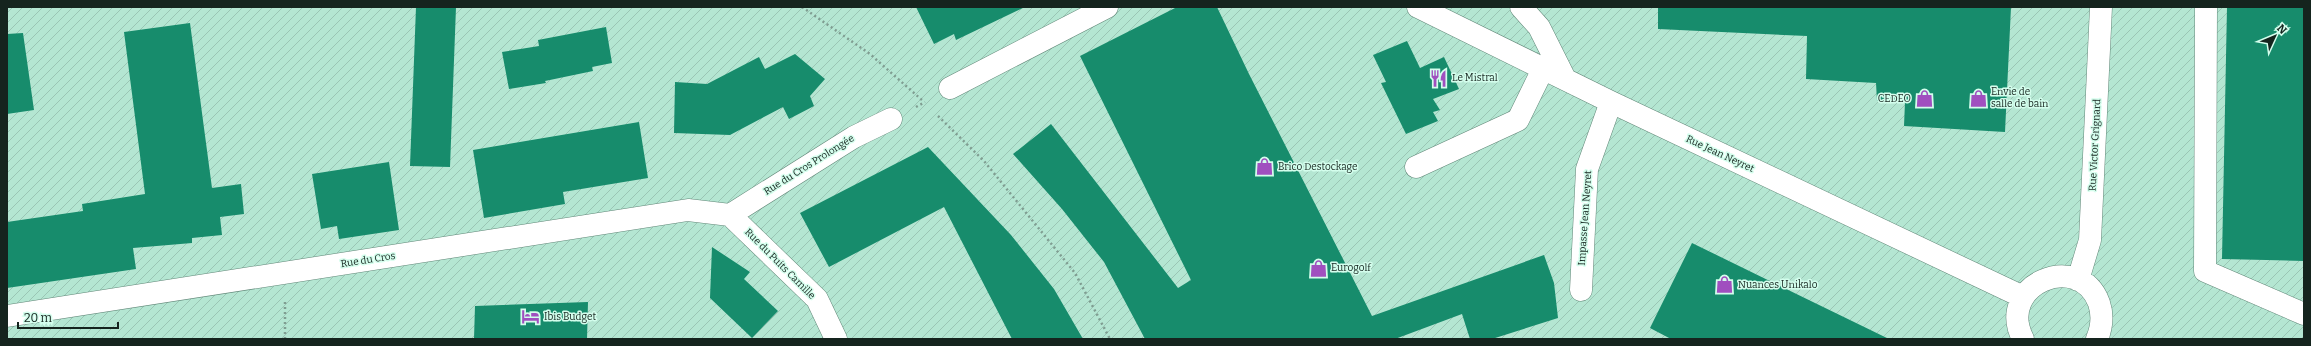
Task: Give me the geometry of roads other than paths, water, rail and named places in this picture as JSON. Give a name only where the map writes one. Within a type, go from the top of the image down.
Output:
[{"type":"street","points":[[950,88],[1107,7]]},
{"type":"street","name":"Rue Jean Neyret","points":[[1418,7],[1565,80],[2023,297]]},
{"type":"street","points":[[1521,7],[1539,27],[1565,80]]},
{"type":"street","name":"Rue Victor Grignard","points":[[2078,280],[2090,240],[2101,7]]},
{"type":"street","points":[[2206,7],[2205,271],[2304,314]]},
{"type":"street","points":[[1416,167],[1518,120],[1543,69]]},
{"type":"street","name":"Impasse Jean Neyret","points":[[1580,290],[1587,169],[1611,102]]},
{"type":"street","name":"Rue du Cros Prolongée","points":[[730,215],[854,137],[891,119]]},
{"type":"street","name":"Rue du Cros","points":[[7,316],[688,210],[730,215]]},
{"type":"street","name":"Rue du Puits Camille","points":[[730,215],[817,299],[836,339]]},
{"type":"street","points":[[2020,337],[2018,308],[2023,297],[2031,287],[2041,280],[2066,276],[2078,280],[2089,288],[2097,299],[2102,312],[2098,339]]},
{"type":"place","name":"Le Mistral","points":[[1439,78]]},
{"type":"place","name":"Envie de salle de bain","points":[[1978,98]]},
{"type":"place","name":"CEDEO","points":[[1924,99]]},
{"type":"place","name":"Brico Destockage","points":[[1265,167]]},
{"type":"place","name":"Eurogolf","points":[[1318,268]]},
{"type":"place","name":"Nuances Unikalo","points":[[1725,285]]},
{"type":"place","name":"Ibis Budget","points":[[531,317]]}]
